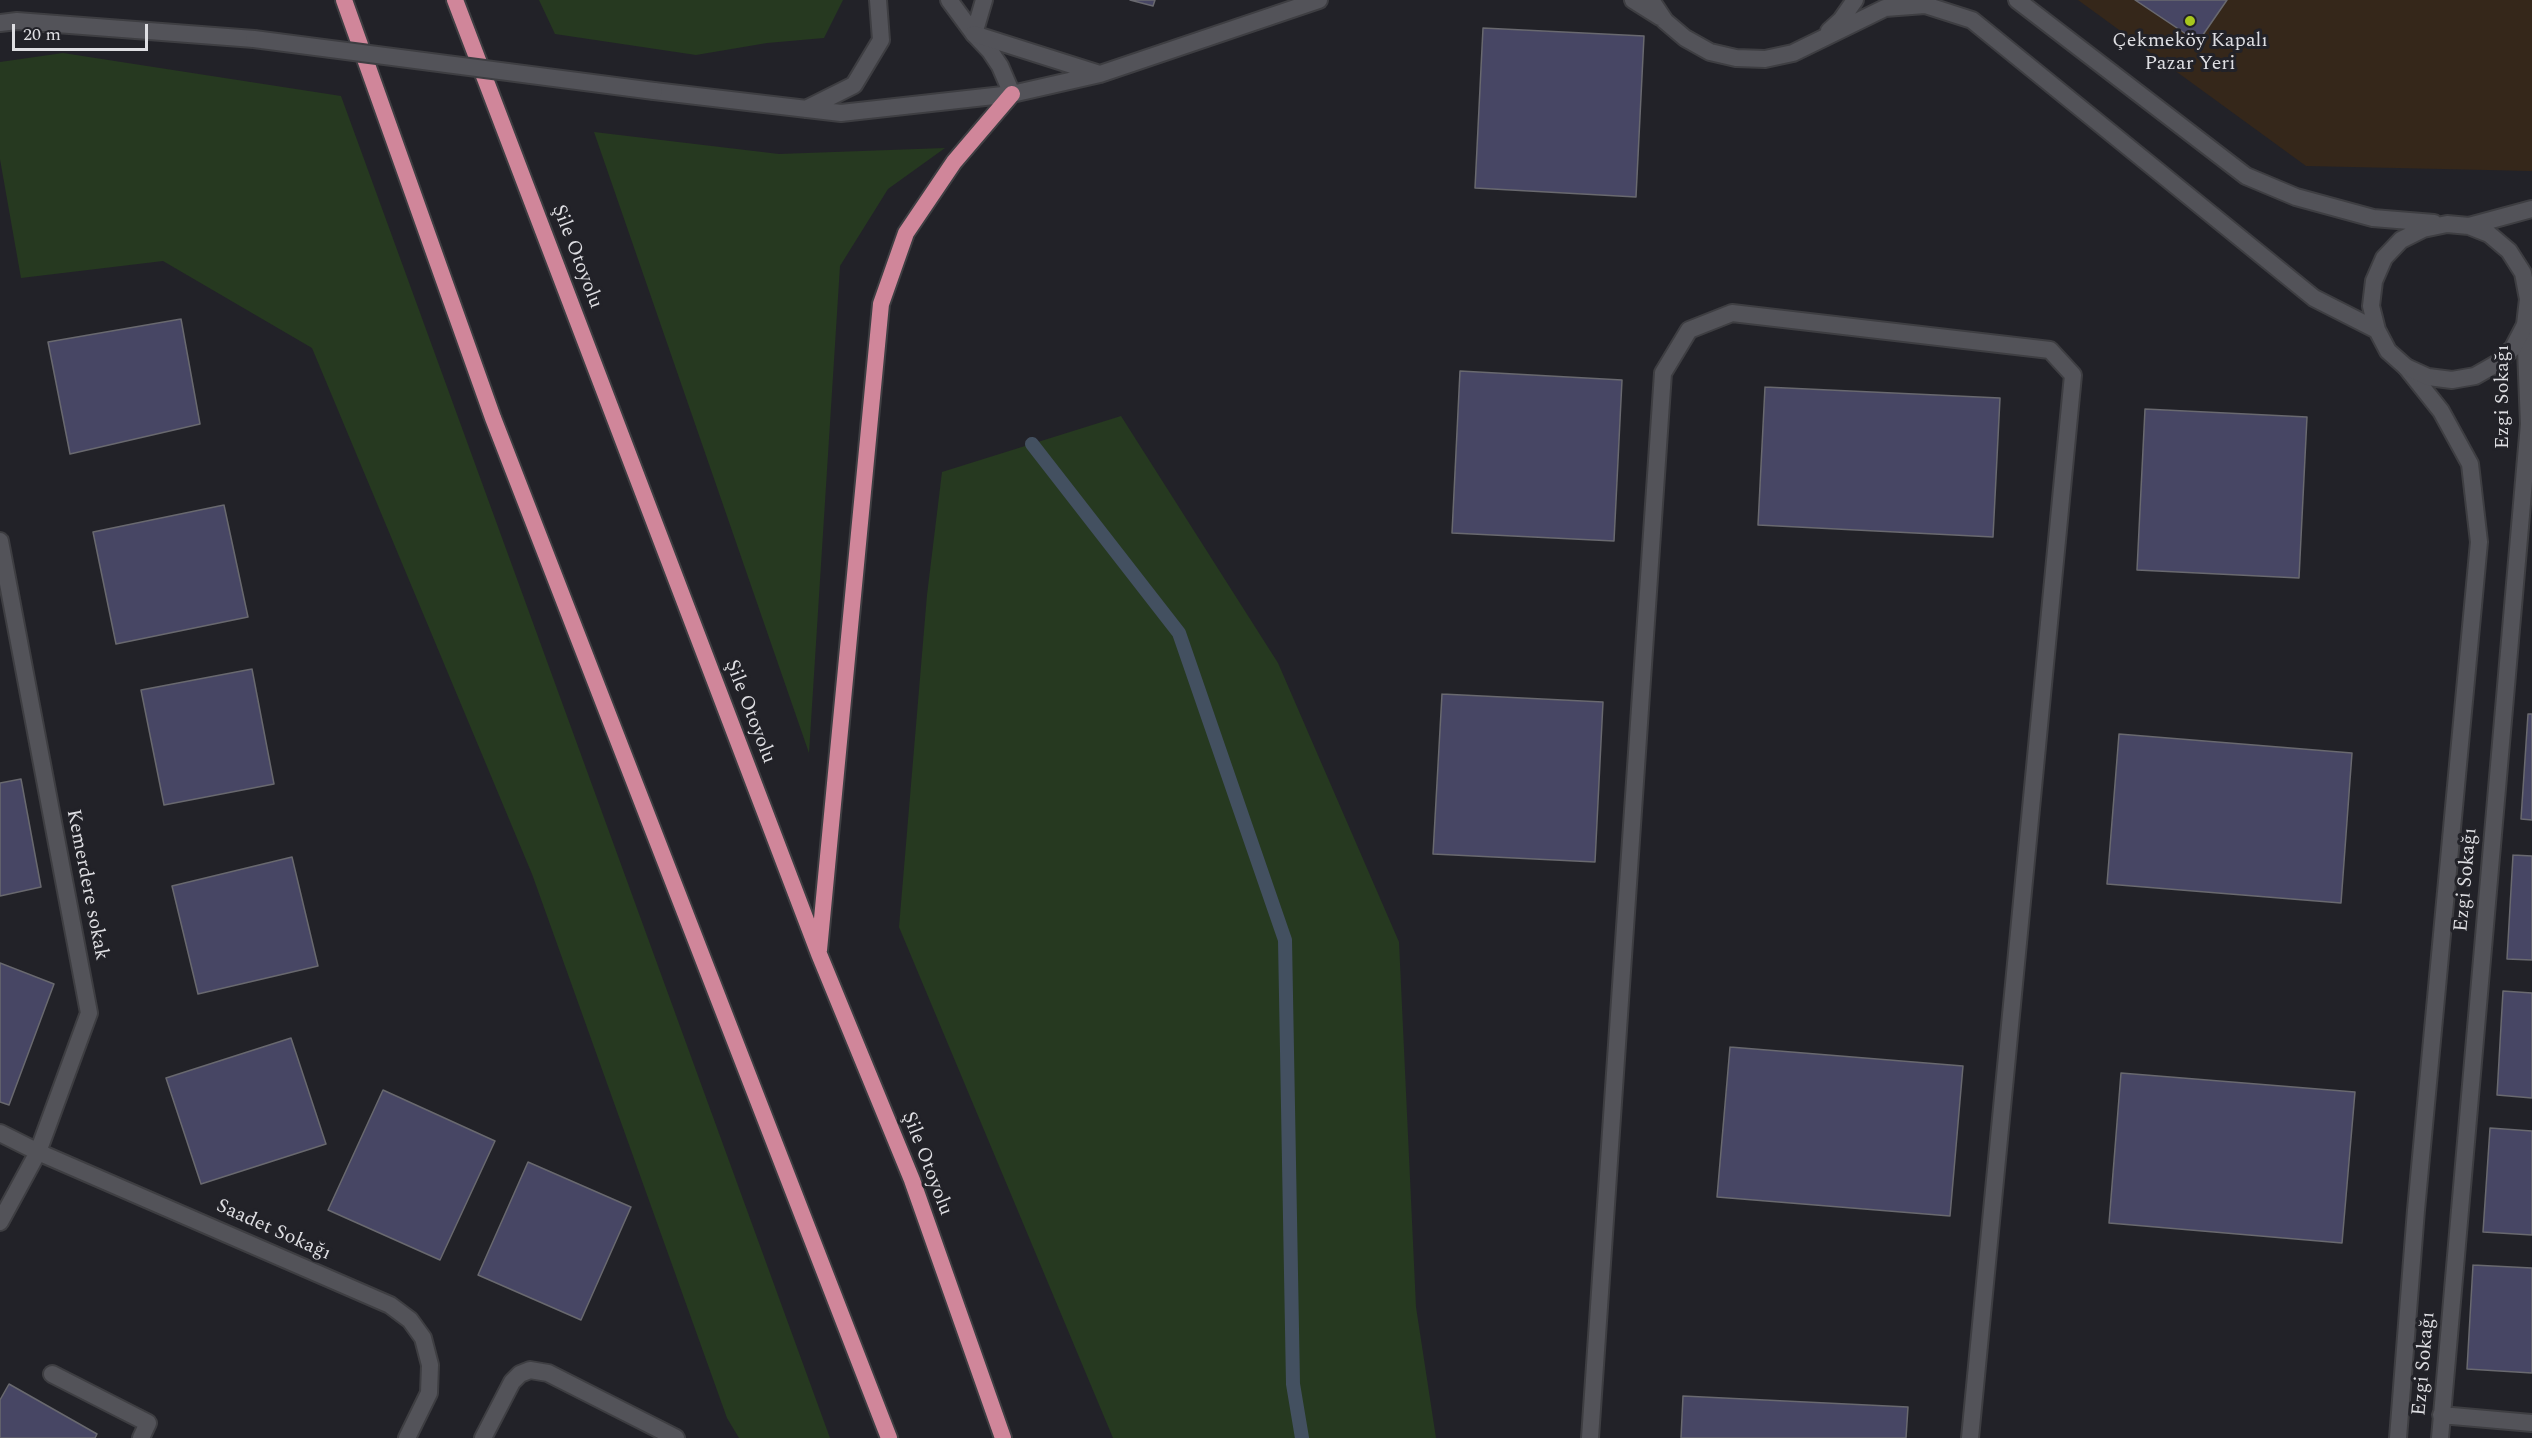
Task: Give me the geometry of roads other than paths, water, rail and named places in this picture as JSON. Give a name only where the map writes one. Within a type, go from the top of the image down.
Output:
[{"type":"highway","points":[[344,0],[493,418],[889,1438]]},
{"type":"highway","name":"Şile Otoyolu","points":[[455,0],[819,954],[912,1180],[1003,1438]]},
{"type":"highway","points":[[819,954],[881,304],[906,232],[954,162],[1012,94]]},
{"type":"street","points":[[806,109],[854,85],[881,40],[878,0]]},
{"type":"street","points":[[949,0],[974,34],[990,51],[1000,66],[1012,94]]},
{"type":"street","points":[[974,34],[984,0]]},
{"type":"street","points":[[0,23],[17,21],[254,39],[841,114],[1012,94],[1100,74],[1319,0]]},
{"type":"street","points":[[1633,0],[1665,21],[1685,38],[1701,47],[1736,58],[1765,59],[1793,52],[1885,9],[1925,5],[1972,20],[2314,298],[2377,330]]},
{"type":"street","points":[[1651,0],[1665,21]]},
{"type":"street","points":[[1819,39],[1841,20],[1855,0]]},
{"type":"street","points":[[2017,0],[2246,176],[2296,197],[2373,218],[2447,224],[2469,226],[2489,234],[2509,251],[2523,273],[2530,297],[2525,325],[2513,348],[2496,364],[2475,375],[2452,380],[2428,377],[2406,367],[2388,351],[2377,330],[2371,306],[2374,281],[2384,258],[2401,240],[2423,229],[2447,224]]},
{"type":"street","points":[[974,34],[1100,74]]},
{"type":"street","points":[[2469,226],[2532,209]]},
{"type":"street","points":[[1590,1438],[1663,373],[1689,330],[1732,313],[2050,350],[2073,375],[1970,1438]]},
{"type":"street","name":"Ezgi Sokağı","points":[[2440,1438],[2530,424],[2525,325]]},
{"type":"street","name":"Ezgi Sokağı","points":[[2398,1438],[2416,1210],[2479,542],[2470,464],[2441,411],[2406,367]]},
{"type":"street","name":"Kemerdere sokak","points":[[0,541],[89,1013],[38,1152],[0,1222]]},
{"type":"street","name":"Saadet Sokağı","points":[[0,1133],[38,1152],[390,1305],[410,1320],[423,1338],[430,1365],[429,1393],[407,1438]]},
{"type":"street","points":[[483,1438],[512,1382],[520,1374],[530,1370],[548,1373],[676,1438]]},
{"type":"street","points":[[52,1374],[148,1423],[141,1438]]},
{"type":"street","points":[[2441,1415],[2532,1423]]},
{"type":"waterway","points":[[1032,444],[1179,633],[1285,940],[1293,1384],[1302,1438]]},
{"type":"place","name":"Çekmeköy Kapalı Pazar Yeri","points":[[2190,21]]}]
